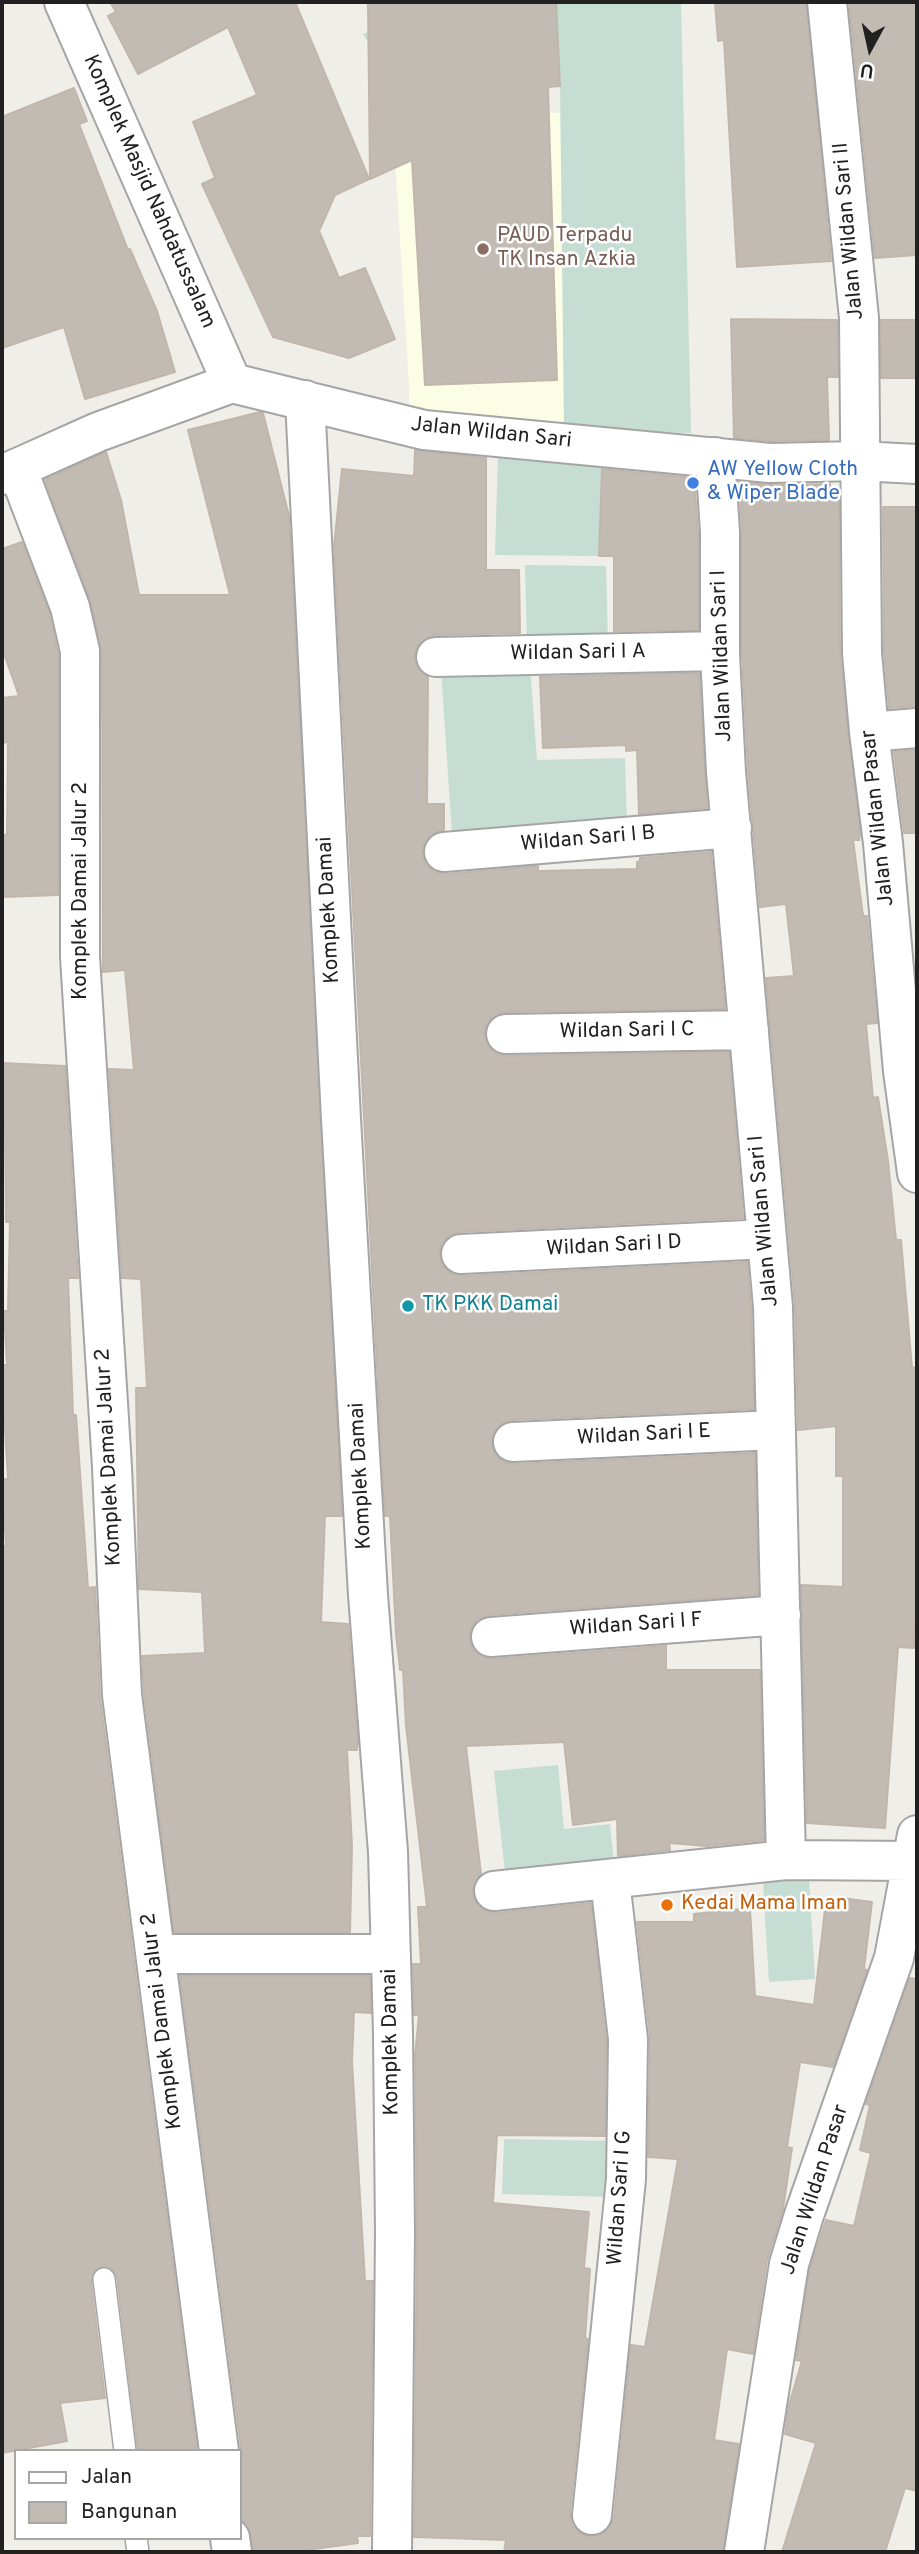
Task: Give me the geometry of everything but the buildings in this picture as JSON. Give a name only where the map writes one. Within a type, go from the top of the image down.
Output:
[{"type":"street","name":"Komplek Masjid Nahdatussalam","points":[[64,2],[232,383]]},
{"type":"street","name":"Jalan Wildan Sari II","points":[[827,2],[859,318],[859,461]]},
{"type":"street","name":"Jalan Wildan Sari","points":[[232,383],[424,430],[770,463],[859,461],[917,464]]},
{"type":"street","points":[[9,472],[98,432],[232,383]]},
{"type":"street","name":"Komplek Damai","points":[[305,400],[341,1132],[368,1595],[388,1852],[395,2231],[392,2552]]},
{"type":"street","name":"Jalan Wildan Sari I","points":[[715,457],[720,533],[720,651],[726,772],[773,1307],[786,1860]]},
{"type":"street","name":"Jalan Wildan Pasar","points":[[859,461],[862,653],[883,843],[903,1071],[917,1173]]},
{"type":"street","name":"Komplek Damai Jalur 2","points":[[9,472],[70,607],[80,651],[80,957],[112,1466],[122,1695],[219,2449]]},
{"type":"street","name":"Wildan Sari I A","points":[[436,657],[720,651]]},
{"type":"street","points":[[869,732],[917,728]]},
{"type":"street","name":"Wildan Sari I B","points":[[444,852],[732,828]]},
{"type":"street","name":"Wildan Sari I C","points":[[506,1034],[749,1030]]},
{"type":"street","name":"Wildan Sari I D","points":[[461,1254],[767,1239]]},
{"type":"street","name":"Wildan Sari I E","points":[[513,1442],[776,1430]]},
{"type":"street","name":"Wildan Sari I F","points":[[491,1637],[781,1615]]},
{"type":"street","points":[[494,1891],[915,1848]]},
{"type":"street","name":"Jalan Wildan Pasar","points":[[744,2552],[789,2264],[804,2215],[905,1961],[915,1848]]},
{"type":"street","name":"Wildan Sari I G","points":[[592,2515],[626,2179],[628,2039],[610,1880]]},
{"type":"street","points":[[156,1954],[390,1954]]},
{"type":"lane","points":[[104,2279],[125,2449]]},
{"type":"shaded area","points":[[440,2],[681,2],[691,433],[564,431],[560,79],[435,79],[377,56],[363,34]]},
{"type":"shaded area","name":"PAUD Terpadu TK Insan Azkia","points":[[392,110],[560,113],[570,434],[409,416]]},
{"type":"shaded area","points":[[498,454],[602,460],[599,556],[495,555]]},
{"type":"shaded area","points":[[525,565],[606,566],[608,645],[527,645]]},
{"type":"shaded area","points":[[530,666],[537,760],[625,758],[627,825],[452,835],[441,670]]},
{"type":"shaded area","points":[[558,1765],[564,1829],[610,1824],[614,1862],[505,1873],[494,1771]]},
{"type":"shaded area","points":[[809,1879],[815,1979],[769,1982],[763,1883]]},
{"type":"shaded area","points":[[504,2139],[614,2141],[612,2197],[502,2194]]},
{"type":"place","name":"PAUD Terpadu TK Insan Azkia","points":[[483,249]]},
{"type":"place","name":"AW Yellow Cloth & Wiper Blade","points":[[693,483]]},
{"type":"place","name":"TK PKK Damai","points":[[408,1306]]},
{"type":"place","name":"Kedai Mama Iman","points":[[667,1905]]}]
